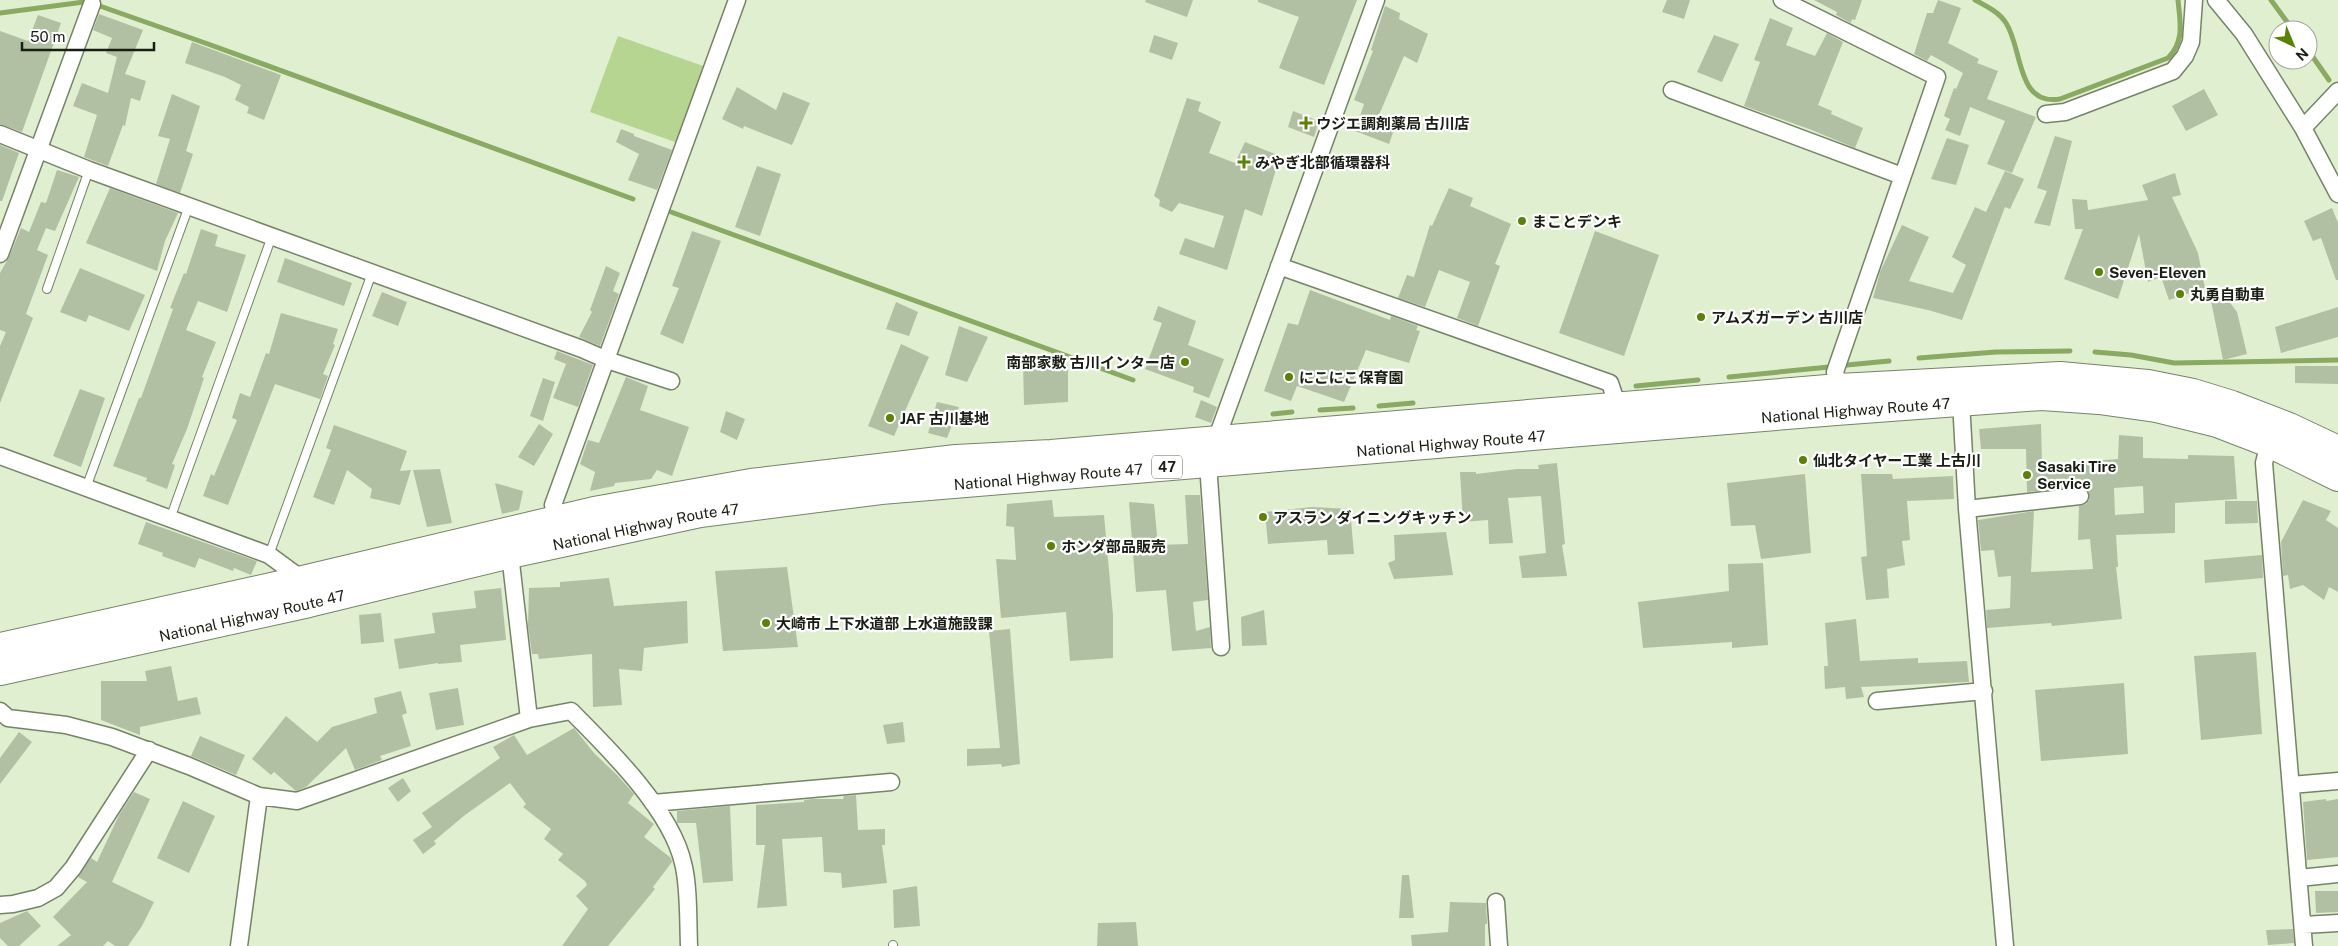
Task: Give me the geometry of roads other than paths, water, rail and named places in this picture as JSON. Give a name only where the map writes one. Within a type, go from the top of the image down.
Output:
[{"type":"highway","name":"National Highway Route 47","points":[[0,671],[309,603],[510,554],[700,513],[881,490],[1618,407],[1839,388],[2060,376],[2148,384],[2194,393],[2232,405],[2289,427],[2338,450]]},
{"type":"highway","name":"National Highway Route 47","points":[[0,647],[303,580],[561,519],[751,482],[956,459],[1212,452],[2042,396],[2099,400],[2156,408],[2217,423],[2269,443],[2338,477]]},
{"type":"street","points":[[561,519],[553,506],[737,0]]},
{"type":"street","points":[[1221,647],[1212,452],[1376,0]]},
{"type":"street","points":[[1782,0],[1937,77],[1835,372],[1839,388]]},
{"type":"street","points":[[2046,114],[2065,112],[2173,71],[2185,56],[2191,42],[2194,0]]},
{"type":"street","points":[[2216,0],[2244,34],[2303,128],[2338,194]]},
{"type":"street","points":[[0,254],[92,4]]},
{"type":"street","points":[[1672,90],[1902,176]]},
{"type":"street","points":[[2303,128],[2338,91]]},
{"type":"street","points":[[0,134],[89,170],[582,349],[606,360],[670,381]]},
{"type":"street","points":[[1279,266],[1610,383],[1618,407]]},
{"type":"street","points":[[1961,401],[1967,509],[2005,946]]},
{"type":"street","points":[[2269,443],[2264,463],[2304,946]]},
{"type":"street","points":[[0,456],[269,555],[303,580]]},
{"type":"street","points":[[1967,509],[2080,496]]},
{"type":"street","points":[[510,554],[529,719]]},
{"type":"street","points":[[1877,701],[1984,691]]},
{"type":"street","points":[[0,711],[8,718],[66,725],[149,750],[259,796],[285,801],[313,798],[529,719],[571,711],[610,750],[652,802],[673,835],[684,863],[689,946]]},
{"type":"street","points":[[0,905],[38,898],[56,888],[73,868],[149,750]]},
{"type":"street","points":[[2291,785],[2338,781]]},
{"type":"street","points":[[652,802],[891,782]]},
{"type":"street","points":[[240,946],[259,796]]},
{"type":"street","points":[[2299,878],[2338,874]]},
{"type":"street","points":[[1496,902],[1499,946]]},
{"type":"street","points":[[2303,925],[2338,923]]},
{"type":"lane","points":[[47,289],[89,170]]},
{"type":"lane","points":[[86,488],[189,206]]},
{"type":"lane","points":[[170,519],[272,236]]},
{"type":"lane","points":[[269,555],[372,273]]},
{"type":"waterway","points":[[1975,0],[1996,12],[2006,23],[2028,85],[2035,94],[2046,99],[2060,99],[2168,58],[2177,45],[2179,38],[2178,0]]},
{"type":"waterway","points":[[2271,0],[2286,20]]},
{"type":"waterway","points":[[0,13],[84,2]]},
{"type":"waterway","points":[[97,5],[633,199]]},
{"type":"waterway","points":[[2318,64],[2329,80]]},
{"type":"waterway","points":[[671,212],[1133,380]]},
{"type":"waterway","points":[[1919,358],[1996,352],[2070,351]]},
{"type":"waterway","points":[[2095,352],[2131,355],[2174,363],[2338,360]]},
{"type":"waterway","points":[[1847,365],[1889,361]]},
{"type":"waterway","points":[[1729,377],[1829,367]]},
{"type":"waterway","points":[[1636,386],[1698,380]]},
{"type":"waterway","points":[[1379,406],[1413,403]]},
{"type":"waterway","points":[[1320,410],[1353,408]]},
{"type":"waterway","points":[[1273,414],[1292,412]]},
{"type":"place","name":"ウジエ調剤薬局 古川店","points":[[1306,123]]},
{"type":"place","name":"みやぎ北部循環器科","points":[[1244,162]]},
{"type":"place","name":"まことデンキ","points":[[1522,221]]},
{"type":"place","name":"Seven-Eleven","points":[[2099,272]]},
{"type":"place","name":"丸勇自動車","points":[[2180,294]]},
{"type":"place","name":"アムズガーデン 古川店","points":[[1701,317]]},
{"type":"place","name":"南部家敷 古川インター店","points":[[1185,362]]},
{"type":"place","name":"にこにこ保育園","points":[[1289,377]]},
{"type":"place","name":"JAF 古川基地","points":[[890,418]]},
{"type":"place","name":"仙北タイヤー工業 上古川","points":[[1803,460]]},
{"type":"place","name":"Sasaki Tire Service","points":[[2027,475]]},
{"type":"place","name":"アスラン ダイニングキッチン","points":[[1263,517]]},
{"type":"place","name":"ホンダ部品販売","points":[[1051,546]]},
{"type":"place","name":"大崎市 上下水道部 上水道施設課","points":[[766,623]]}]
